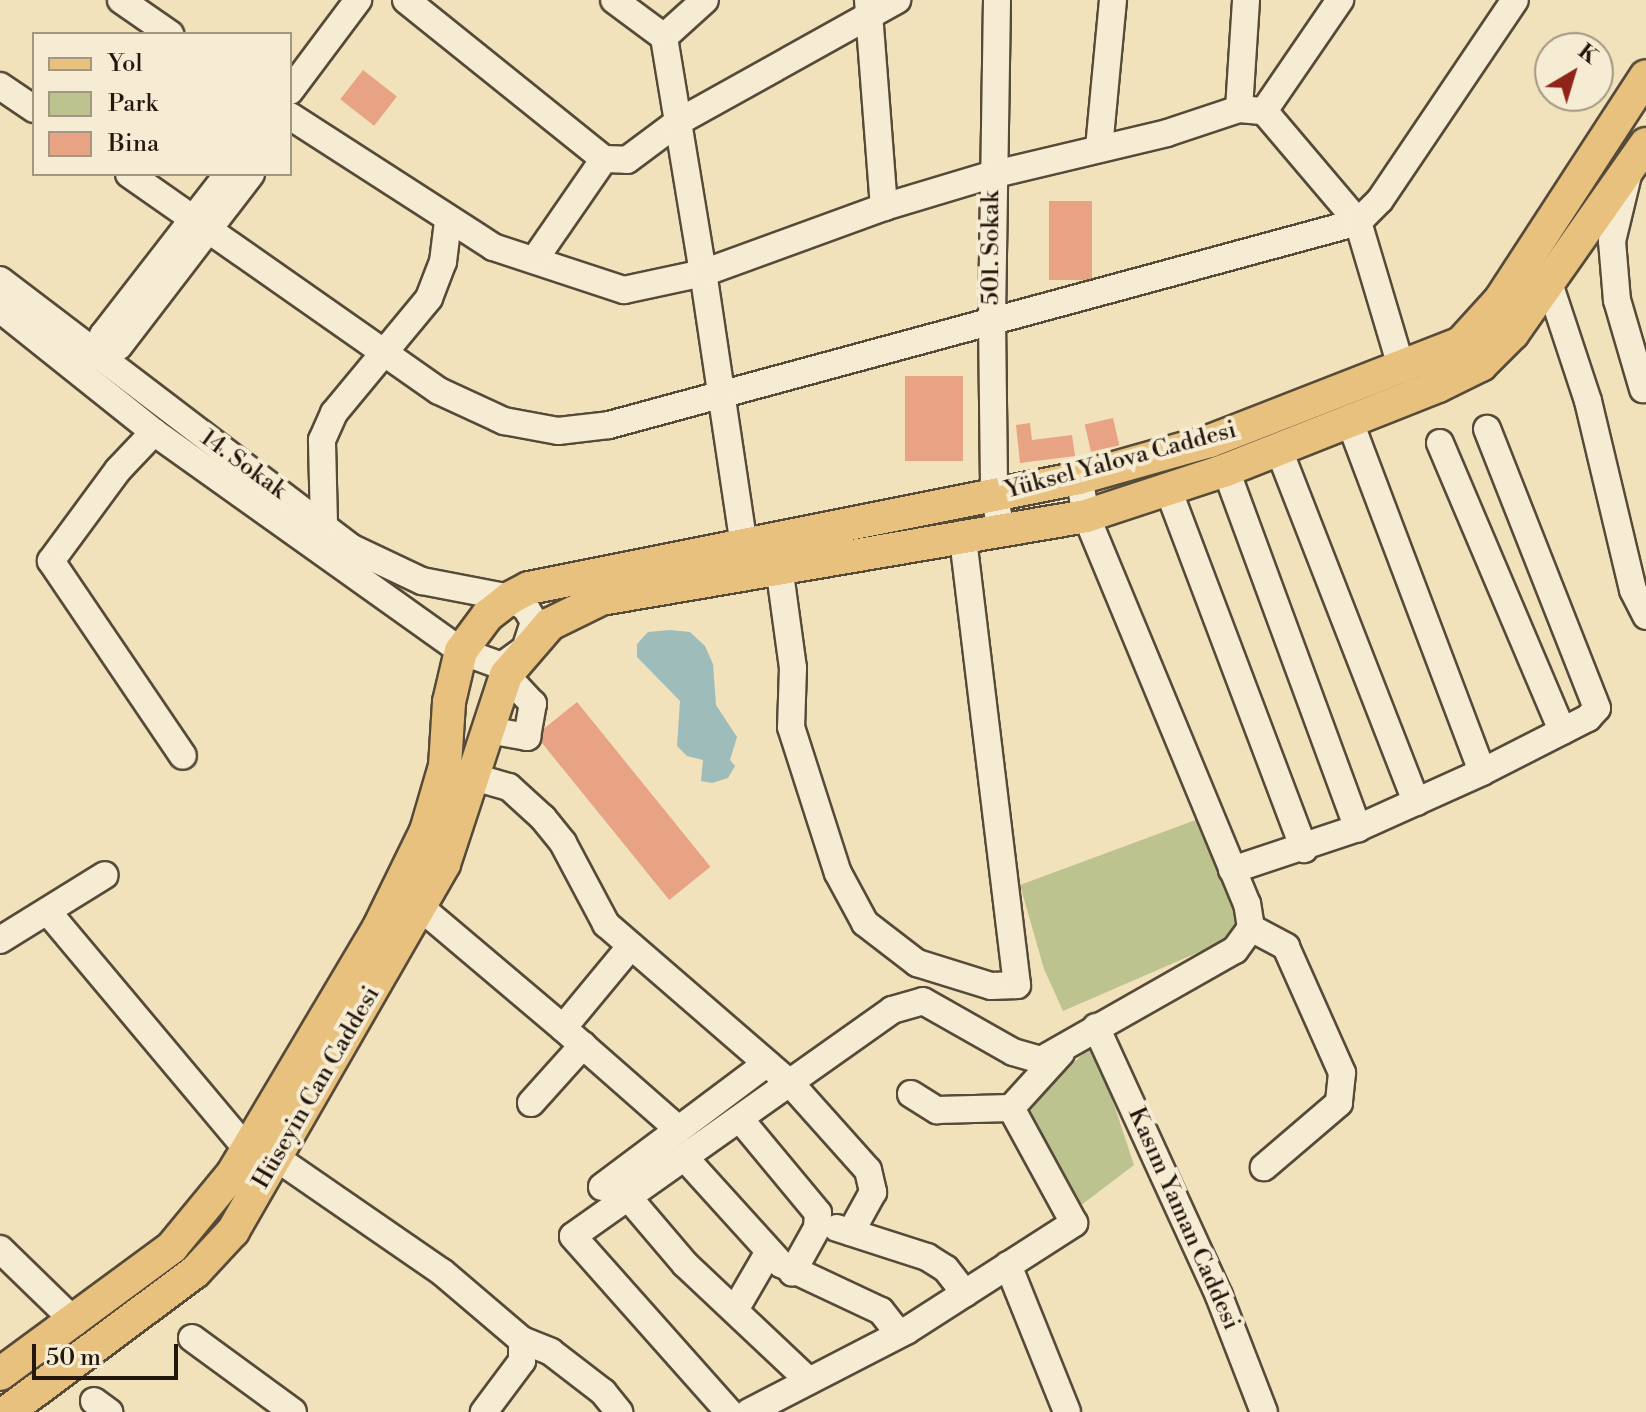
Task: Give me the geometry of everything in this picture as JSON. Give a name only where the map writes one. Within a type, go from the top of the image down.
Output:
[{"type":"main road","name":"Yüksel Yalova Caddesi","points":[[464,645],[510,598],[529,588],[1079,478],[1210,441],[1402,370],[1461,343],[1500,300],[1646,76]]},
{"type":"main road","name":"Yüksel Yalova Caddesi","points":[[506,675],[525,649],[550,624],[601,599],[1001,527],[1086,516],[1279,450],[1481,365],[1513,333],[1638,154]]},
{"type":"main road","name":"Hüseyin Can Caddesi","points":[[7,1412],[195,1272],[233,1231],[263,1154],[426,831],[445,766],[449,702],[464,645]]},
{"type":"main road","name":"Hüseyin Can Caddesi","points":[[0,1374],[75,1322],[172,1247],[263,1154],[420,907],[444,864],[506,675]]},
{"type":"street","points":[[121,0],[167,32]]},
{"type":"street","points":[[292,109],[358,0]]},
{"type":"street","points":[[406,0],[604,159],[627,160],[678,122],[869,7],[897,0]]},
{"type":"street","points":[[614,0],[664,37],[744,546]]},
{"type":"street","points":[[664,37],[705,0]]},
{"type":"street","name":"501. Sokak","points":[[997,0],[991,175],[992,320],[994,495],[1001,527]]},
{"type":"street","points":[[1099,148],[1113,0]]},
{"type":"street","points":[[1246,0],[1252,110],[1358,222],[1402,370]]},
{"type":"street","points":[[292,112],[448,221],[493,247],[535,259],[568,275],[624,290],[703,273],[884,207],[991,175],[1252,110],[1340,0]]},
{"type":"street","points":[[132,176],[439,391],[491,415],[558,431],[609,425],[719,391],[1358,222],[1380,200],[1515,0]]},
{"type":"street","points":[[869,7],[884,207]]},
{"type":"street","points":[[0,86],[32,108]]},
{"type":"street","points":[[1638,154],[1612,241],[1617,300],[1643,389]]},
{"type":"street","points":[[535,259],[604,159]]},
{"type":"street","points":[[202,223],[227,176]]},
{"type":"street","points":[[202,223],[249,176]]},
{"type":"street","points":[[448,221],[443,262],[429,298],[382,351],[334,413],[322,440],[317,535],[422,625],[444,657],[449,702]]},
{"type":"street","name":"14. Sokak","points":[[0,280],[317,535]]},
{"type":"street","points":[[1549,283],[1588,401],[1633,590],[1646,616]]},
{"type":"street","name":"14. Sokak","points":[[0,309],[154,432],[317,535],[350,547],[409,576],[510,598]]},
{"type":"street","points":[[1350,422],[1482,772]]},
{"type":"street","points":[[1232,870],[1304,849],[1358,828],[1482,772],[1588,718],[1597,699],[1487,429]]},
{"type":"street","points":[[154,432],[118,470],[51,561],[183,756]]},
{"type":"street","points":[[1440,443],[1562,731]]},
{"type":"street","points":[[1279,450],[1416,802]]},
{"type":"street","points":[[1226,470],[1358,828]]},
{"type":"street","points":[[1079,478],[1086,516],[1232,870],[1251,928],[1286,947],[1342,1073],[1339,1103],[1264,1167]]},
{"type":"street","points":[[1168,489],[1304,849]]},
{"type":"street","points":[[779,566],[793,668],[791,727],[838,873],[865,923],[917,963],[991,986],[1017,985],[963,536]]},
{"type":"street","points":[[422,625],[502,666],[525,649],[534,622],[510,598]]},
{"type":"street","points":[[474,777],[509,787],[543,818],[563,843],[606,924],[791,1084],[872,1175],[873,1192],[851,1232]]},
{"type":"street","points":[[0,940],[105,875]]},
{"type":"street","points":[[420,907],[679,1130]]},
{"type":"street","points":[[48,912],[263,1154],[442,1272],[522,1340],[551,1352],[603,1392],[619,1412]]},
{"type":"street","points":[[911,1094],[937,1110],[1011,1108],[1061,1053],[1096,1027],[1235,950],[1251,928]]},
{"type":"street","points":[[563,1028],[630,947]]},
{"type":"street","points":[[729,1412],[573,1236],[892,1010],[923,1001],[1013,1052],[1041,1060],[1061,1053]]},
{"type":"street","name":"Kasım Yaman Caddesi","points":[[1096,1027],[1219,1296],[1264,1412]]},
{"type":"street","points":[[531,1103],[583,1045]]},
{"type":"street","points":[[602,1187],[767,1063]]},
{"type":"street","points":[[749,1412],[899,1334],[1074,1223],[1011,1108]]},
{"type":"street","points":[[740,1119],[816,1209],[818,1223],[792,1273]]},
{"type":"street","points":[[685,1158],[768,1253],[792,1273],[881,1311],[899,1334]]},
{"type":"street","points":[[628,1197],[685,1264],[809,1381]]},
{"type":"street","points":[[818,1223],[927,1257],[946,1269],[965,1293]]},
{"type":"street","points":[[0,1249],[75,1322]]},
{"type":"street","points":[[735,1310],[768,1253]]},
{"type":"street","points":[[1008,1265],[1060,1409]]},
{"type":"street","points":[[192,1338],[293,1412]]},
{"type":"street","points":[[484,1412],[522,1361],[522,1340]]},
{"type":"green space","points":[[1201,818],[1239,918],[1236,931],[1229,939],[1063,1011],[1044,969],[1020,885]]},
{"type":"green space","points":[[1094,1044],[1134,1165],[1080,1206],[1026,1121],[1031,1101]]},
{"type":"water","points":[[648,632],[690,632],[705,646],[713,664],[716,705],[737,737],[730,760],[735,766],[728,778],[712,783],[701,781],[703,760],[687,756],[677,746],[680,701],[637,657],[637,644]]},
{"type":"building","points":[[363,70],[397,96],[374,126],[340,99]]},
{"type":"building","points":[[1049,201],[1092,201],[1092,280],[1049,280]]},
{"type":"building","points":[[905,376],[963,376],[963,461],[905,461]]},
{"type":"building","points":[[1113,418],[1119,445],[1091,452],[1085,425]]},
{"type":"building","points":[[1030,423],[1032,440],[1072,435],[1075,456],[1020,463],[1016,425]]},
{"type":"building","points":[[577,702],[710,867],[669,900],[536,735]]}]
